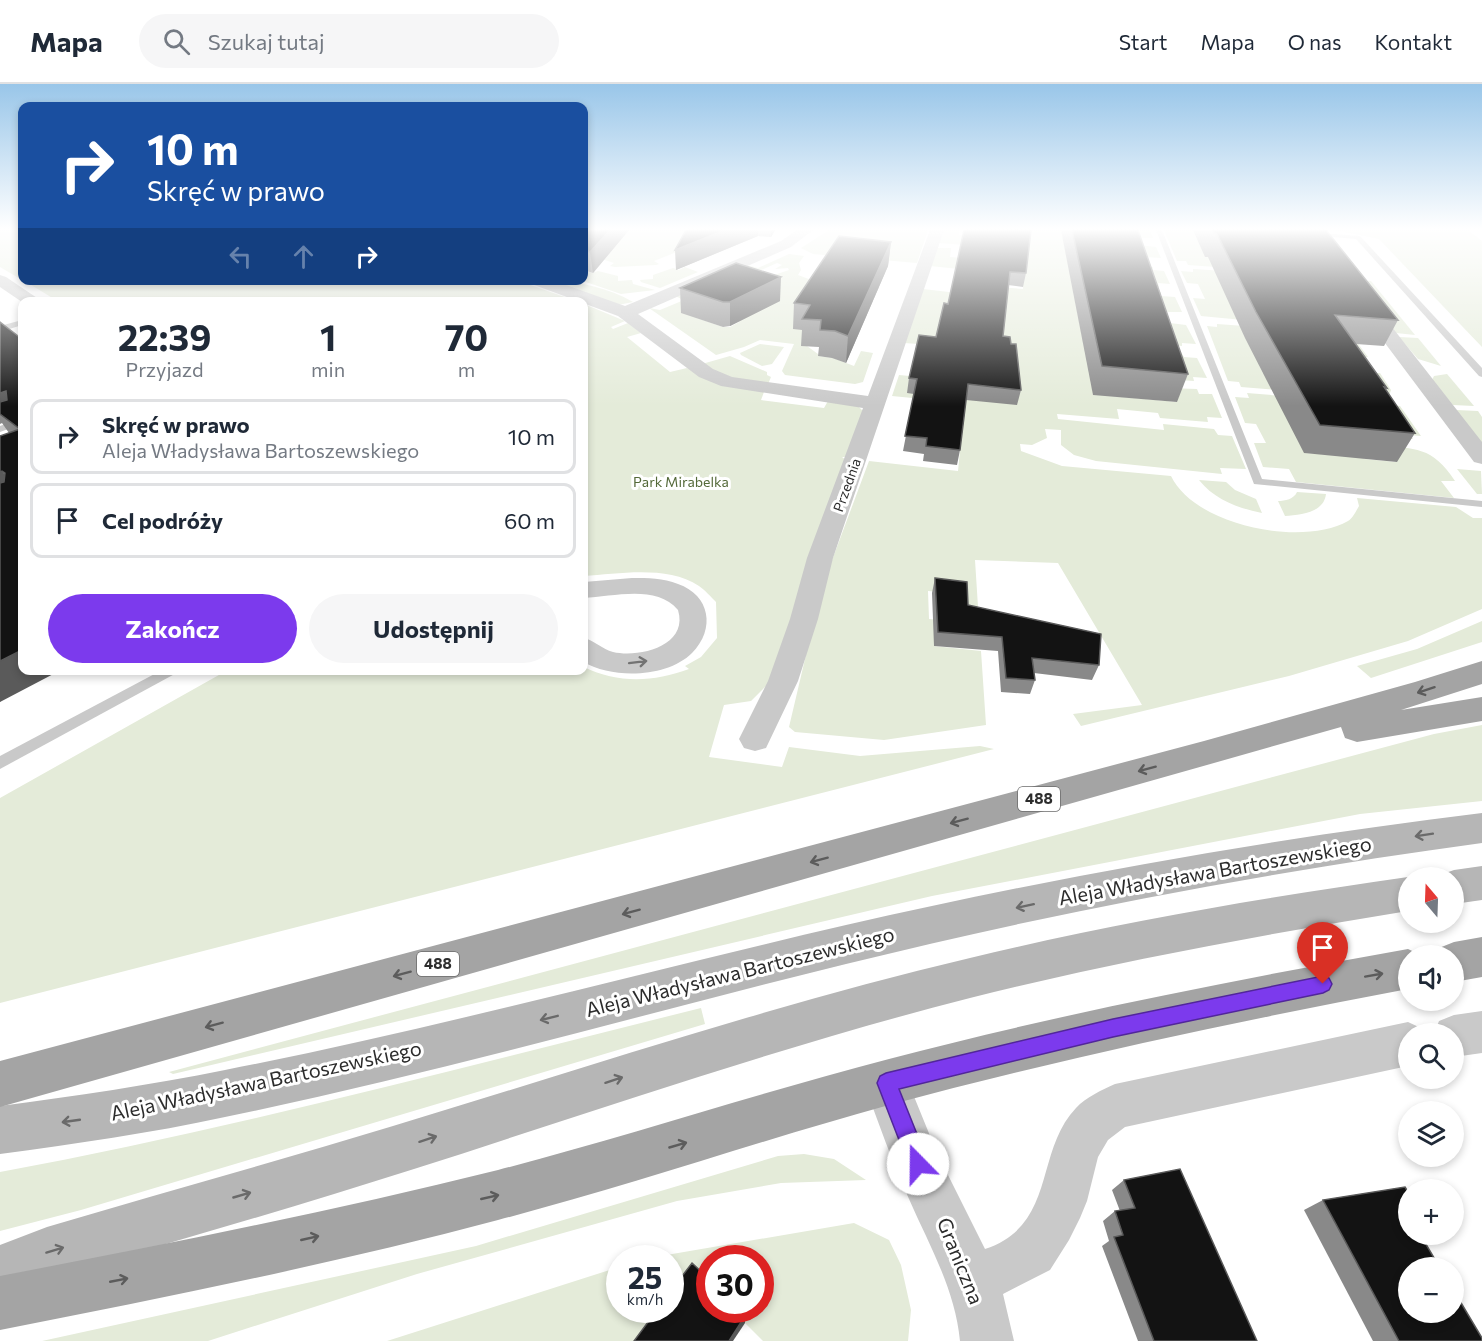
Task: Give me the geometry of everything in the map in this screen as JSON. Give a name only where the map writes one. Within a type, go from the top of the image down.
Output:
[{"type":"main road","name":"488","points":[[0,1084],[1204,754],[1422,692],[1482,672]]},
{"type":"main road","points":[[1204,754],[1482,709]]},
{"type":"main road","name":"Aleja Władysława Bartoszewskiego","points":[[0,1130],[93,1118],[226,1094],[935,924],[1096,891],[1299,854],[1482,828]]},
{"type":"main road","points":[[1464,886],[1482,883]]},
{"type":"main road","points":[[0,1272],[46,1253],[393,1151],[704,1052],[825,1017],[970,979],[1174,933],[1398,896]]},
{"type":"main road","points":[[1464,960],[1482,957]]},
{"type":"main road","points":[[0,1303],[192,1267],[497,1195],[674,1146],[886,1083],[1113,1028],[1280,992],[1398,971]]},
{"type":"street","points":[[14,289],[27,297]]},
{"type":"street","points":[[559,289],[582,297]]},
{"type":"street","points":[[624,312],[684,289]]},
{"type":"street","name":"Przednia","points":[[755,739],[783,681],[804,619],[820,558],[916,289]]},
{"type":"street","points":[[1353,289],[1482,457]]},
{"type":"street","points":[[588,299],[624,312],[706,373],[728,382],[875,403]]},
{"type":"street","points":[[588,590],[639,586],[664,588],[690,605],[695,619],[692,633],[681,647],[661,659],[633,664],[610,662],[588,650]]},
{"type":"street","points":[[1464,1035],[1482,1032]]},
{"type":"street","points":[[970,1279],[1003,1268],[1032,1252],[1053,1224],[1063,1202],[1077,1148],[1092,1124],[1115,1107],[1398,1046]]},
{"type":"street","name":"Graniczna","points":[[886,1083],[925,1180],[970,1279],[983,1317],[987,1341]]},
{"type":"lane","points":[[1182,289],[1258,482],[1482,504]]},
{"type":"lane","points":[[1405,289],[1482,374]]},
{"type":"lane","points":[[0,329],[18,324]]},
{"type":"lane","points":[[0,429],[18,422]]},
{"type":"lane","points":[[0,763],[166,675]]},
{"type":"green space","points":[[37,289],[541,289],[565,297],[51,297]]},
{"type":"green space","points":[[574,289],[601,289],[633,302],[618,305]]},
{"type":"green space","points":[[605,289],[655,290],[621,294]]},
{"type":"green space","points":[[762,289],[819,289],[794,328],[809,331],[801,346],[807,346],[818,356],[833,358],[854,366],[861,351],[873,353],[863,382],[855,384],[785,375],[782,371],[794,344],[760,340],[716,355],[649,308],[660,310],[684,300],[675,296],[677,295],[687,298],[697,318],[723,327],[730,327],[739,322]]},
{"type":"green space","points":[[923,289],[949,292],[960,296],[978,289],[1126,289],[1161,292],[1161,296],[1175,297],[1182,312],[1144,312],[1146,320],[1186,325],[1196,344],[1182,343],[1182,346],[1142,343],[1143,349],[1181,352],[1184,357],[1197,358],[1207,378],[1193,377],[1194,381],[1164,379],[1092,394],[1177,402],[1175,394],[1167,388],[1197,389],[1199,394],[1212,394],[1222,418],[1207,417],[1208,422],[1160,418],[1158,413],[1117,409],[1119,419],[1057,414],[1058,419],[1164,430],[1163,424],[1214,429],[1218,435],[1232,436],[1246,469],[1220,468],[1222,474],[1096,461],[1074,455],[1061,445],[1061,430],[1045,429],[1047,438],[1032,445],[1020,444],[1021,451],[1062,466],[1171,476],[1184,493],[1202,508],[1225,519],[1251,527],[1278,531],[1304,532],[1328,529],[1348,521],[1359,506],[1357,498],[1456,507],[1473,518],[1482,518],[1482,609],[1408,641],[1289,676],[1081,726],[1073,714],[1142,705],[1058,563],[975,560],[980,638],[934,635],[934,646],[981,651],[986,725],[884,740],[795,732],[789,727],[822,587],[869,461],[958,471],[964,410],[943,401],[892,396],[899,375],[910,376],[947,346],[904,343]],"holes":[[[928,591],[964,594],[964,622],[929,619]]]},
{"type":"green space","points":[[1200,289],[1312,289],[1340,329],[1201,316],[1193,298],[1205,299]]},
{"type":"green space","points":[[1361,289],[1377,289],[1415,335],[1396,333]]},
{"type":"green space","points":[[1426,289],[1482,289],[1482,347]]},
{"type":"green space","name":"Park Mirabelka","points":[[588,306],[625,321],[611,327],[613,329],[628,323],[641,333],[627,337],[670,372],[687,368],[722,385],[764,392],[761,400],[824,408],[828,401],[857,405],[864,412],[848,457],[842,457],[846,460],[770,682],[751,701],[724,705],[709,757],[782,767],[789,747],[860,756],[980,746],[994,749],[0,1003],[0,798],[219,675],[588,675],[588,669],[623,679],[649,679],[689,669],[685,666],[701,657],[717,638],[716,602],[701,588],[686,579],[658,573],[588,576]]},
{"type":"green space","points":[[1217,324],[1341,333],[1354,338],[1368,357],[1259,365],[1263,373],[1294,375],[1380,373],[1391,390],[1389,396],[1385,399],[1241,387],[1239,382],[1228,381],[1207,326],[1217,327]]},
{"type":"green space","points":[[1399,337],[1418,338],[1441,366],[1418,359]]},
{"type":"green space","points":[[760,344],[784,347],[772,364],[762,366],[741,355],[740,353]]},
{"type":"green space","points":[[730,356],[767,372],[767,375],[771,377],[768,384],[729,378],[702,364]]},
{"type":"green space","points":[[1447,374],[1474,406],[1453,405],[1432,380],[1434,376]]},
{"type":"green space","points":[[1247,393],[1400,406],[1421,436],[1410,435],[1413,439],[1381,436],[1297,439],[1305,453],[1396,462],[1377,445],[1422,451],[1439,461],[1455,481],[1441,481],[1454,498],[1296,482],[1289,469],[1263,467],[1254,443],[1266,443],[1256,424],[1245,423],[1235,397],[1249,398]]},
{"type":"green space","points":[[1456,410],[1478,411],[1482,417],[1482,443]]},
{"type":"green space","points":[[1457,469],[1481,471],[1482,494],[1477,494]]},
{"type":"green space","points":[[1199,480],[1226,482],[1235,490],[1256,499],[1262,513],[1244,509],[1220,498]]},
{"type":"green space","points":[[1297,492],[1326,494],[1321,505],[1316,509],[1304,514],[1285,516],[1278,501],[1289,499]]},
{"type":"green space","points":[[1482,621],[1482,642],[1371,678],[1357,666],[1417,649]]},
{"type":"green space","points":[[1482,725],[1482,801],[1360,814],[932,896],[173,1074],[169,1072],[1434,734]]},
{"type":"green space","points":[[701,1008],[705,1024],[81,1210],[0,1231],[0,1172],[264,1116]]},
{"type":"green space","points":[[804,1154],[834,1159],[866,1180],[781,1183],[677,1201],[417,1274],[208,1341],[42,1341],[476,1246],[778,1156]]},
{"type":"green space","points":[[854,1223],[889,1240],[901,1265],[911,1310],[908,1341],[763,1341],[745,1323],[774,1323],[774,1245],[725,1245]]},
{"type":"green space","points":[[696,1250],[696,1292],[684,1297],[684,1252]]},
{"type":"green space","points":[[606,1271],[606,1323],[655,1323],[642,1341],[387,1341]]},
{"type":"building","points":[[682,289],[757,289],[730,302],[723,302]]},
{"type":"building","points":[[804,289],[870,289],[848,336],[835,331],[820,330],[821,320],[802,319],[810,305],[794,303]]},
{"type":"building","points":[[951,289],[1008,289],[1003,336],[1010,337],[1011,344],[1016,344],[1021,390],[968,384],[960,450],[926,446],[927,438],[905,436],[917,379],[909,378],[919,335],[936,337],[944,303],[948,304]]},
{"type":"building","points":[[1085,289],[1158,289],[1188,374],[1102,366]]},
{"type":"building","points":[[1244,289],[1373,289],[1398,320],[1335,315],[1387,388],[1384,387],[1415,433],[1320,425]]},
{"type":"building","points":[[0,322],[18,336],[18,428],[0,414],[0,402],[7,400],[6,391],[0,393]]},
{"type":"building","points":[[18,430],[18,652],[0,661],[0,483],[4,482],[5,473],[0,472],[0,436]]},
{"type":"building","points":[[935,578],[967,582],[968,605],[1101,634],[1099,665],[1032,658],[1035,680],[1006,678],[1002,637],[938,632]]},
{"type":"building","points":[[1180,1169],[1257,1341],[1154,1341],[1114,1237],[1123,1235],[1115,1211],[1135,1208],[1124,1180]]},
{"type":"building","points":[[1398,1188],[1398,1245],[1426,1245],[1434,1257],[1398,1257],[1398,1323],[1464,1323],[1464,1308],[1482,1341],[1399,1341],[1323,1200]]},
{"type":"building","points":[[692,1263],[696,1267],[696,1323],[741,1323],[729,1341],[634,1341],[647,1323],[684,1323],[684,1274]]},
{"type":"route","points":[[918,1164],[886,1083],[998,1054],[1323,984]]}]
